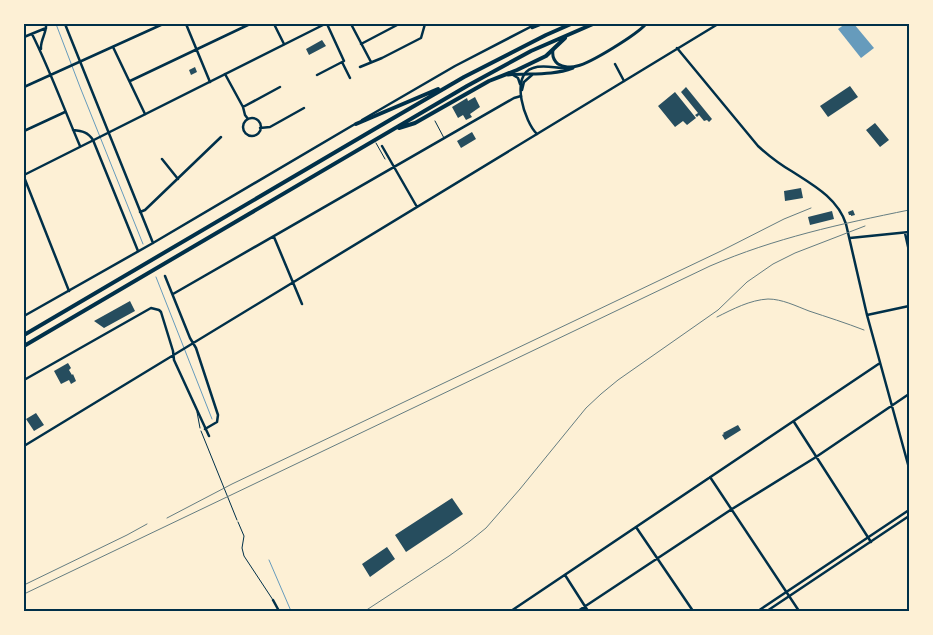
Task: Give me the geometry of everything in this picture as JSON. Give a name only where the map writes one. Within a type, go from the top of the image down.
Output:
[{"type":"main road","points":[[24,335],[447,86],[571,24]]},
{"type":"main road","points":[[24,346],[498,69],[593,24]]},
{"type":"main road","points":[[506,75],[558,73],[579,66],[620,43],[646,24]]},
{"type":"main road","points":[[392,130],[415,122],[489,81],[546,56],[571,33]]},
{"type":"main road","points":[[553,50],[552,57],[556,63],[563,66],[579,66]]},
{"type":"main road","points":[[356,124],[431,91],[447,86]]},
{"type":"street","points":[[65,24],[78,62],[109,132],[153,244]]},
{"type":"street","points":[[24,87],[163,24]]},
{"type":"street","points":[[186,24],[210,82]]},
{"type":"street","points":[[130,81],[250,24]]},
{"type":"street","points":[[274,24],[284,44]]},
{"type":"street","points":[[68,292],[24,176],[319,25],[326,24],[350,78]]},
{"type":"street","points":[[351,24],[371,62]]},
{"type":"street","points":[[361,44],[399,24]]},
{"type":"street","points":[[360,68],[420,38],[425,24]]},
{"type":"street","points":[[24,316],[153,244],[455,66],[536,24]]},
{"type":"street","points":[[518,33],[542,24]]},
{"type":"street","points":[[24,446],[718,24]]},
{"type":"street","points":[[24,37],[46,26]]},
{"type":"street","points":[[41,51],[40,45],[46,26]]},
{"type":"street","points":[[32,34],[51,74],[80,146]]},
{"type":"street","points":[[113,47],[145,114]]},
{"type":"street","points":[[677,48],[758,146],[772,158],[815,186],[836,204],[842,213],[846,221],[867,314],[909,468]]},
{"type":"street","points":[[317,75],[342,62]]},
{"type":"street","points":[[614,64],[624,81]]},
{"type":"street","points":[[537,134],[524,110],[521,95],[521,84],[525,73],[534,67],[573,67]]},
{"type":"street","points":[[225,74],[248,119]]},
{"type":"street","points":[[521,95],[524,82],[529,76],[535,74]]},
{"type":"street","points":[[506,75],[516,76],[521,84]]},
{"type":"street","points":[[243,107],[280,87]]},
{"type":"street","points":[[173,294],[521,95]]},
{"type":"street","points":[[260,128],[270,127],[304,108]]},
{"type":"street","points":[[24,131],[65,112]]},
{"type":"street","points":[[248,119],[258,120],[260,131],[252,135],[245,132],[243,126],[248,119]]},
{"type":"street","points":[[73,130],[85,132],[94,139],[138,252]]},
{"type":"street","points":[[140,212],[145,210],[221,137]]},
{"type":"street","points":[[380,146],[418,207]]},
{"type":"street","points":[[162,159],[178,179]]},
{"type":"street","points":[[905,232],[909,251]]},
{"type":"street","points":[[850,238],[909,232]]},
{"type":"street","points":[[274,237],[302,304]]},
{"type":"street","points":[[165,276],[196,348],[213,405],[218,415],[217,422],[205,429]]},
{"type":"street","points":[[867,314],[909,306]]},
{"type":"street","points":[[24,380],[152,308],[159,310],[173,351],[174,360],[209,436]]},
{"type":"street","points":[[511,611],[880,363]]},
{"type":"street","points":[[578,611],[732,509],[816,457],[909,394]]},
{"type":"street","points":[[794,422],[871,542]]},
{"type":"street","points":[[710,477],[799,611]]},
{"type":"street","points":[[758,611],[909,510]]},
{"type":"street","points":[[767,611],[909,516]]},
{"type":"street","points":[[636,527],[693,611]]},
{"type":"street","points":[[565,575],[588,611]]},
{"type":"street","points":[[273,600],[279,611]]},
{"type":"lane","points":[[435,121],[445,138]]},
{"type":"lane","points":[[196,410],[200,428]]},
{"type":"lane","points":[[238,522],[244,536],[242,548],[244,556],[273,600]]},
{"type":"path","points":[[380,146],[385,159]]},
{"type":"path","points":[[200,428],[238,522]]},
{"type":"water","points":[[845,24],[854,24],[874,48],[861,58],[838,29]]},
{"type":"building","points":[[322,40],[326,46],[309,55],[306,49]]},
{"type":"building","points":[[195,67],[197,72],[191,75],[189,70]]},
{"type":"building","points":[[850,86],[858,97],[828,117],[820,106]]},
{"type":"building","points":[[686,87],[712,119],[709,122],[707,120],[704,121],[699,115],[697,117],[695,115],[698,113],[681,92]]},
{"type":"building","points":[[675,92],[696,118],[687,125],[683,121],[675,127],[658,106]]},
{"type":"building","points":[[475,97],[480,107],[470,114],[472,117],[466,120],[463,115],[458,118],[452,107],[467,98],[468,101]]},
{"type":"building","points":[[875,123],[889,140],[880,147],[866,130]]},
{"type":"building","points":[[472,132],[476,139],[461,148],[457,141]]},
{"type":"building","points":[[801,188],[803,198],[785,201],[784,191]]},
{"type":"building","points":[[853,210],[855,215],[849,215],[848,212]]},
{"type":"building","points":[[832,211],[834,219],[810,225],[808,217]]},
{"type":"building","points":[[130,301],[135,311],[104,328],[94,321]]},
{"type":"building","points":[[68,363],[71,368],[69,370],[76,381],[71,384],[69,380],[61,384],[54,371]]},
{"type":"building","points":[[36,413],[44,425],[34,431],[26,419]]},
{"type":"building","points":[[738,425],[741,430],[725,440],[722,435],[723,433]]},
{"type":"building","points":[[452,498],[463,514],[406,552],[395,535]]},
{"type":"building","points":[[387,547],[395,559],[370,577],[362,564]]},
{"type":"waterway","points":[[56,24],[143,244]]},
{"type":"waterway","points":[[156,277],[212,419]]},
{"type":"waterway","points":[[269,560],[291,611]]},
{"type":"railway","points":[[167,518],[232,484],[721,251],[784,219],[811,208]]},
{"type":"railway","points":[[24,594],[710,266],[783,240],[833,226],[909,210]]},
{"type":"railway","points":[[365,611],[449,556],[486,528],[586,408],[618,380],[718,310],[747,282],[773,264],[795,253],[865,226]]},
{"type":"railway","points":[[717,317],[748,303],[773,299],[864,330]]},
{"type":"railway","points":[[24,585],[147,524]]}]
